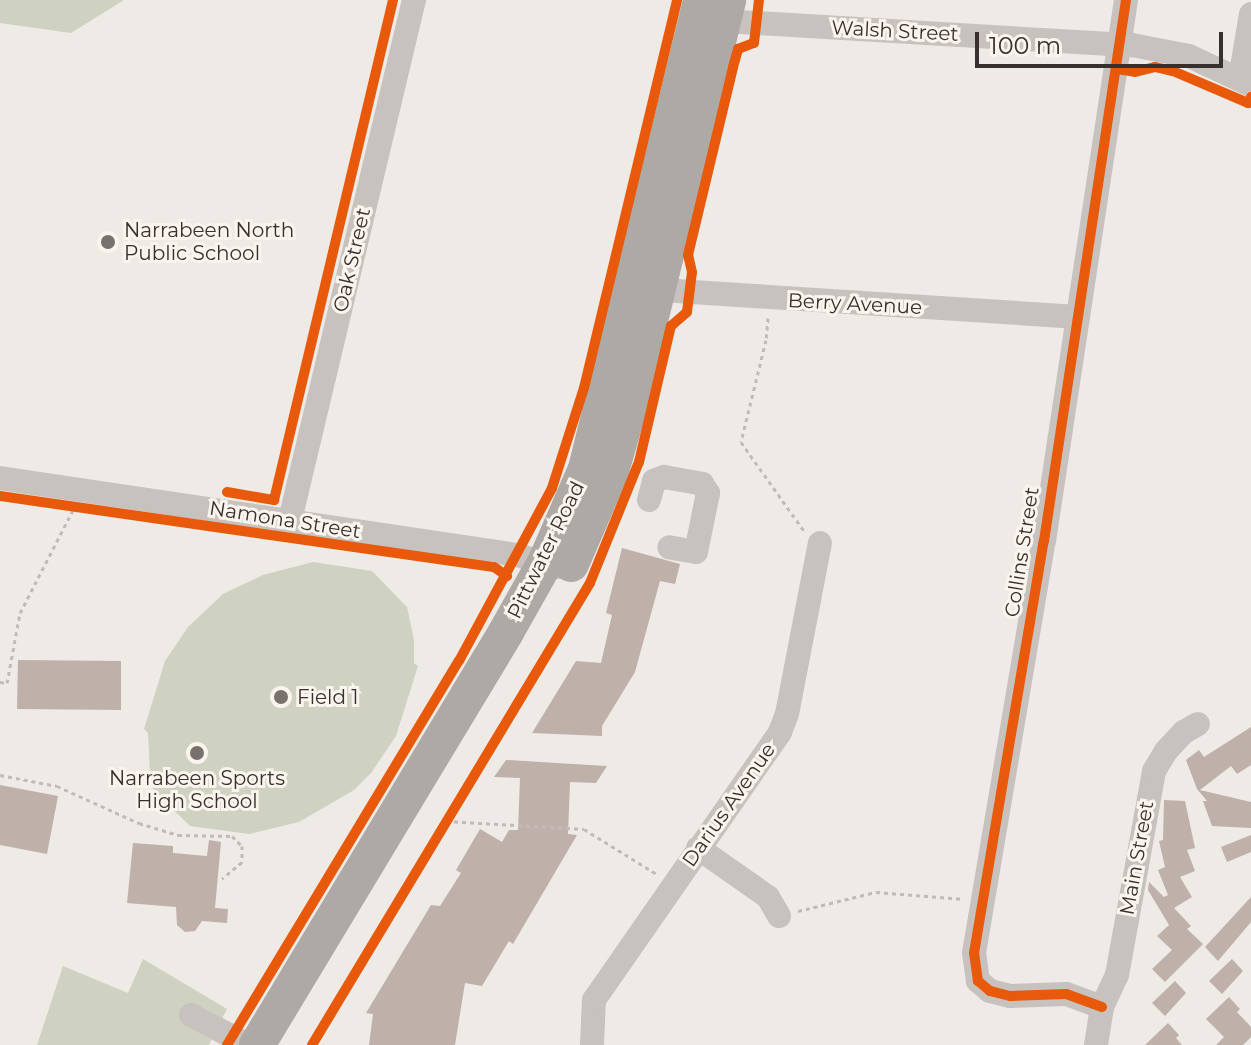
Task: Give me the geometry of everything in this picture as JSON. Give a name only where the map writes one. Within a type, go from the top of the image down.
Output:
[{"type":"highway","name":"Pittwater Road","points":[[285,1045],[611,471],[645,288],[718,7]]},
{"type":"highway","name":"Pittwater Road","points":[[257,1045],[556,566]]},
{"type":"street","name":"Oak Street","points":[[290,520],[414,0]]},
{"type":"street","name":"Collins Street","points":[[1102,1007],[1066,994],[1010,996],[990,991],[978,981],[974,967],[1126,0]]},
{"type":"street","name":"Walsh Street","points":[[718,7],[1121,44],[1189,56],[1245,82]]},
{"type":"street","points":[[1245,82],[1251,14]]},
{"type":"street","name":"Berry Avenue","points":[[645,288],[769,299],[1078,317]]},
{"type":"street","points":[[649,500],[654,481],[664,477],[702,484],[708,493],[696,552],[669,547]]},
{"type":"street","name":"Namona Street","points":[[0,478],[290,520],[556,566]]},
{"type":"street","name":"Darius Avenue","points":[[592,1045],[594,1000],[780,732],[787,714],[820,543]]},
{"type":"street","name":"Main Street","points":[[1096,1045],[1102,1007],[1117,975],[1154,771],[1166,751],[1184,732],[1198,724]]},
{"type":"street","points":[[698,848],[768,897],[779,916]]},
{"type":"street","points":[[191,1015],[248,1045]]},
{"type":"path","points":[[769,299],[766,340],[741,442],[801,529],[820,543]]},
{"type":"path","points":[[63,503],[90,507]]},
{"type":"path","points":[[0,682],[7,683],[20,613],[76,505]]},
{"type":"path","points":[[0,775],[57,786],[139,823],[178,835],[232,836],[242,846],[242,862],[222,879]]},
{"type":"path","points":[[454,808],[444,825],[584,829],[674,884]]},
{"type":"path","points":[[779,916],[876,892],[983,900]]},
{"type":"green space","points":[[0,0],[124,0],[71,33],[0,23]]},
{"type":"green space","name":"Field 1","points":[[313,562],[372,571],[407,607],[414,640],[414,663],[418,666],[396,736],[371,773],[354,790],[299,822],[249,834],[190,826],[154,791],[150,773],[148,733],[144,729],[165,661],[188,627],[223,594],[263,575]]},
{"type":"green space","points":[[143,959],[227,1009],[209,1045],[37,1045],[63,966],[128,993]]},
{"type":"building","points":[[622,548],[680,564],[675,584],[660,581],[635,672],[602,726],[602,736],[532,733],[576,661],[601,663],[612,615],[606,613]]},
{"type":"building","points":[[18,660],[121,661],[121,710],[17,709]]},
{"type":"building","points":[[1251,727],[1251,765],[1237,774],[1231,766],[1200,790],[1251,802],[1251,828],[1212,826],[1203,801],[1207,801],[1197,789],[1186,760],[1199,750],[1204,757]]},
{"type":"building","points":[[506,760],[607,766],[596,783],[570,782],[568,834],[577,835],[513,944],[509,941],[482,986],[465,983],[455,1045],[369,1045],[373,1014],[366,1013],[431,905],[440,906],[461,873],[456,870],[480,829],[502,842],[509,830],[518,830],[520,778],[494,777]]},
{"type":"building","points":[[0,785],[58,796],[47,854],[0,845]]},
{"type":"building","points":[[1164,800],[1185,801],[1195,848],[1187,850],[1195,871],[1180,877],[1192,897],[1174,908],[1191,926],[1187,929],[1203,944],[1165,982],[1152,969],[1172,950],[1157,936],[1169,925],[1148,890],[1149,882],[1164,897],[1168,895],[1158,870],[1165,867],[1159,841],[1163,840]]},
{"type":"building","points":[[1251,835],[1251,852],[1227,862],[1221,847]]},
{"type":"building","points":[[209,840],[221,842],[215,908],[228,909],[227,923],[202,921],[195,931],[185,932],[177,925],[176,907],[127,903],[133,843],[173,846],[173,853],[207,856]]},
{"type":"building","points":[[1251,897],[1251,922],[1218,961],[1205,947]]},
{"type":"building","points":[[1232,959],[1243,971],[1222,994],[1209,981]]},
{"type":"building","points":[[1175,981],[1186,993],[1165,1016],[1152,1003]]},
{"type":"building","points":[[1229,997],[1240,1009],[1237,1012],[1251,1027],[1251,1037],[1243,1045],[1216,1045],[1224,1037],[1206,1019]]},
{"type":"building","points":[[1168,1023],[1179,1035],[1176,1038],[1182,1045],[1145,1045]]},
{"type":"cycle path","points":[[227,492],[274,500],[393,0]]},
{"type":"cycle path","points":[[227,1045],[459,661],[552,488],[584,388],[677,0]]},
{"type":"cycle path","points":[[312,1045],[590,583],[639,462],[671,326],[687,312],[692,272],[688,255],[738,49],[754,43],[759,0]]},
{"type":"cycle path","points":[[1102,1007],[1066,994],[1010,996],[990,991],[978,981],[974,953],[1044,541],[1126,0]]},
{"type":"cycle path","points":[[1117,69],[1135,72],[1155,67],[1173,71],[1248,103],[1251,97]]},
{"type":"cycle path","points":[[0,496],[494,567],[507,576]]},
{"type":"place","name":"Narrabeen North Public School","points":[[108,242]]},
{"type":"place","name":"Field 1","points":[[281,697]]},
{"type":"place","name":"Narrabeen Sports High School","points":[[197,753]]}]
